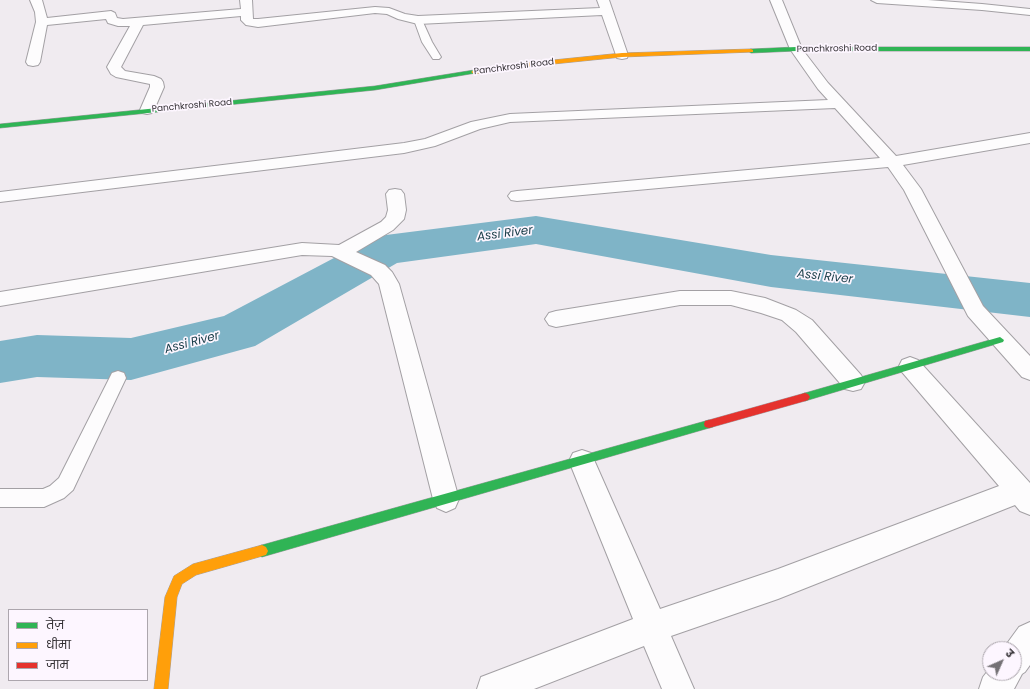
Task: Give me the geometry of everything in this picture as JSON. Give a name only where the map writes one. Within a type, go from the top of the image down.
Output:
[{"type":"street","points":[[33,62],[42,22],[41,12],[36,0]]},
{"type":"street","points":[[109,0],[112,20],[116,22],[138,22],[246,6],[247,20],[258,23],[375,10],[388,11],[402,18],[418,20],[605,6],[622,55]]},
{"type":"street","points":[[382,0],[388,11]]},
{"type":"street","points":[[776,0],[796,50],[822,86],[892,162],[912,189],[975,311],[1000,340],[1030,370]]},
{"type":"street","points":[[877,0],[982,7],[1030,12]]},
{"type":"street","points":[[42,22],[111,15]]},
{"type":"street","points":[[138,22],[114,67],[116,71],[121,74],[150,79],[156,82],[157,87],[146,110]]},
{"type":"street","name":"Panchkroshi Road","points":[[0,126],[375,88],[514,66],[622,55],[929,48],[1030,49]]},
{"type":"street","points":[[0,197],[404,148],[429,143],[476,125],[510,118],[839,104]]},
{"type":"street","points":[[518,196],[892,162],[1030,138]]},
{"type":"street","points":[[344,253],[387,226],[395,219],[398,210],[395,194]]},
{"type":"street","points":[[0,299],[302,249],[321,248],[344,253],[378,270],[389,284],[446,499]]},
{"type":"street","points":[[556,319],[680,298],[731,298],[765,306],[789,315],[804,326],[853,382]]},
{"type":"street","points":[[161,689],[171,597],[178,580],[193,570],[582,461],[1000,340]]},
{"type":"street","points":[[493,689],[652,627],[1025,496],[910,366]]},
{"type":"street","points":[[582,461],[678,689]]},
{"type":"street","points":[[1022,650],[1030,638]]},
{"type":"lane","points":[[418,20],[427,42],[436,57]]},
{"type":"lane","points":[[0,498],[44,498],[58,492],[66,484],[118,378]]},
{"type":"waterway","name":"Assi River","points":[[0,362],[37,356],[131,359],[237,332],[386,250],[536,230],[771,271],[1030,300]]},
{"type":"traffic: fast","points":[[751,51],[796,49],[1030,49]]},
{"type":"traffic: fast","points":[[0,126],[375,88],[474,72]]},
{"type":"traffic: fast","points":[[805,397],[1000,340]]},
{"type":"traffic: fast","points":[[262,551],[709,424]]},
{"type":"traffic: slow","points":[[474,72],[514,66],[622,55],[751,51]]},
{"type":"traffic: slow","points":[[161,689],[171,597],[178,580],[193,570],[262,551]]},
{"type":"traffic: jam","points":[[709,424],[805,397]]}]
